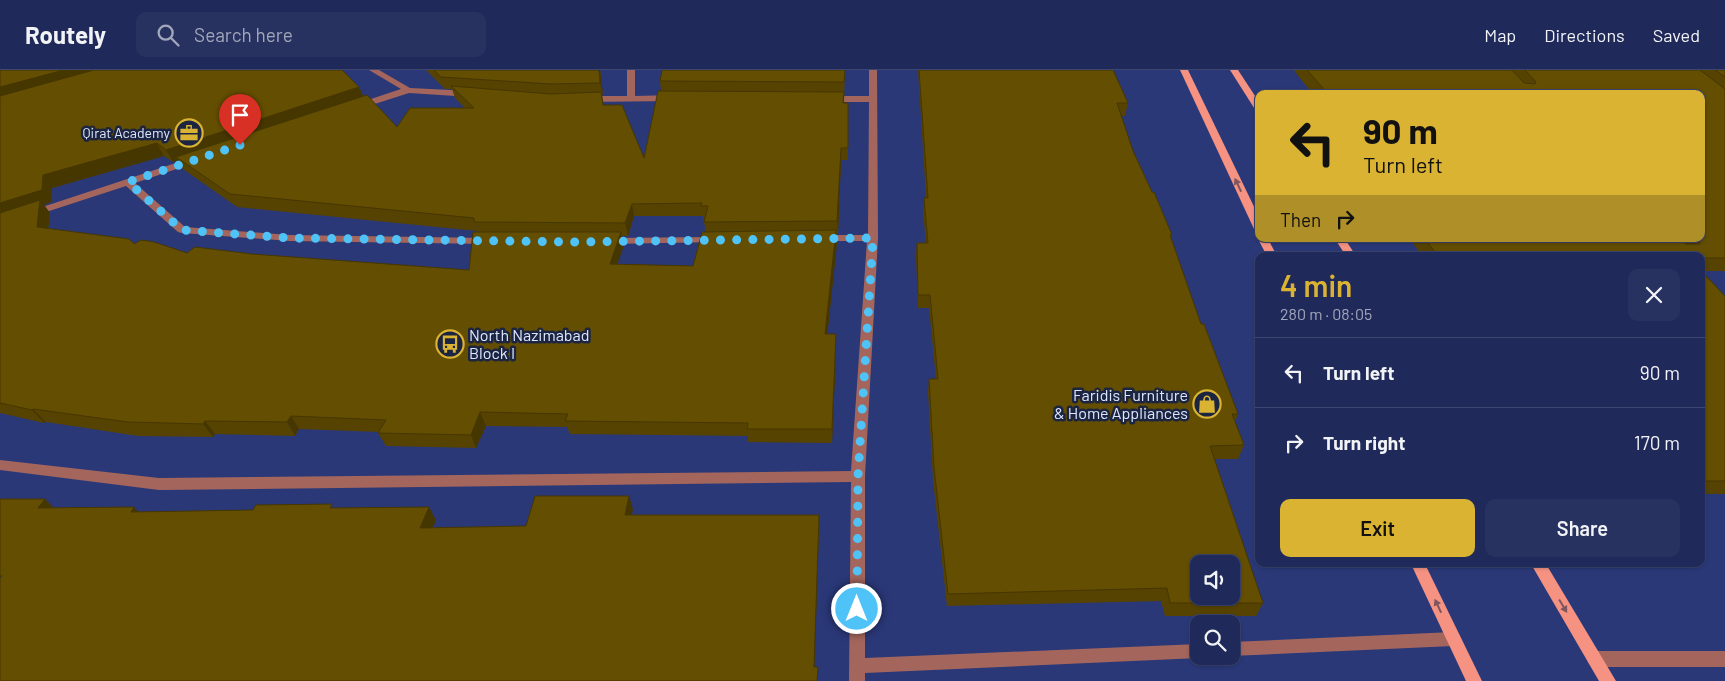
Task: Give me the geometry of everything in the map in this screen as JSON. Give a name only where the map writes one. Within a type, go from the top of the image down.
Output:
[{"type":"main road","points":[[1184,70],[1255,221]]},
{"type":"main road","points":[[1234,70],[1255,103]]},
{"type":"main road","points":[[1419,567],[1474,681]]},
{"type":"main road","points":[[1540,567],[1608,681]]},
{"type":"street","points":[[374,70],[408,90]]},
{"type":"street","points":[[631,70],[631,98]]},
{"type":"street","points":[[873,70],[873,238],[858,476],[857,674],[1190,651]]},
{"type":"street","points":[[343,111],[408,90],[476,95]]},
{"type":"street","points":[[573,100],[679,98]]},
{"type":"street","points":[[815,99],[873,99]]},
{"type":"street","points":[[0,224],[203,157]]},
{"type":"street","points":[[128,182],[182,230],[290,238],[496,241]]},
{"type":"street","points":[[813,239],[873,238]]},
{"type":"street","points":[[595,241],[724,240]]},
{"type":"street","points":[[0,465],[159,484],[858,476]]},
{"type":"street","points":[[1240,649],[1454,639]]},
{"type":"street","points":[[1595,659],[1725,659]]},
{"type":"building","points":[[0,70],[64,70],[0,87]]},
{"type":"building","points":[[94,70],[342,70],[359,87],[166,150],[157,143],[43,175],[42,190],[0,203],[0,96]]},
{"type":"building","points":[[434,70],[599,70],[600,83],[551,84],[441,77]]},
{"type":"building","points":[[662,70],[845,70],[844,82],[660,81]]},
{"type":"building","points":[[919,70],[1113,70],[1128,103],[1117,103],[1133,151],[1152,192],[1154,192],[1172,235],[1170,235],[1201,324],[1204,324],[1238,414],[1232,414],[1244,445],[1210,446],[1263,603],[1240,603],[1240,555],[1190,555],[1190,603],[1170,603],[1167,588],[948,594],[934,467],[929,379],[938,379],[930,295],[918,295],[917,243],[928,243],[924,198],[928,198]]},
{"type":"building","points":[[1307,70],[1512,70],[1524,83],[1535,84],[1536,82],[1525,70],[1700,70],[1725,89],[1725,258],[1705,258],[1705,252],[1435,252],[1427,242],[1684,242],[1686,244],[1700,244],[1700,242],[1705,242],[1705,90],[1324,90]]},
{"type":"building","points":[[1715,70],[1725,70],[1725,77]]},
{"type":"building","points":[[451,86],[551,94],[601,92],[603,105],[622,105],[644,158],[658,91],[844,92],[843,103],[848,103],[848,148],[841,148],[837,221],[704,222],[708,206],[701,206],[702,203],[632,204],[625,223],[474,222],[474,218],[230,194],[176,157],[367,95],[397,127],[410,108],[474,108]]},
{"type":"building","points":[[40,200],[37,227],[129,239],[134,244],[141,240],[154,242],[187,253],[195,247],[252,254],[469,270],[473,232],[621,232],[610,264],[693,266],[702,232],[836,230],[825,334],[836,334],[832,429],[747,429],[748,423],[565,421],[568,414],[480,412],[471,435],[378,433],[386,420],[291,416],[287,422],[205,421],[203,424],[128,422],[32,410],[0,403],[0,213]]},
{"type":"building","points":[[1705,275],[1725,296],[1725,481],[1705,481]]},
{"type":"building","points":[[535,496],[629,496],[625,515],[819,515],[814,667],[818,667],[817,681],[0,681],[0,578],[2,576],[0,576],[0,499],[45,499],[38,508],[134,507],[131,512],[253,510],[256,505],[332,504],[330,508],[429,507],[420,528],[526,526]]},
{"type":"place","name":"Qirat Academy","points":[[189,133]]},
{"type":"place","name":"North Nazimabad Block I","points":[[450,344]]},
{"type":"place","name":"Faridis Furniture & Home Appliances","points":[[1207,404]]},
{"type":"route","points":[[240,145],[128,182],[182,230],[290,238],[575,242],[873,238],[858,476],[857,609]]}]
